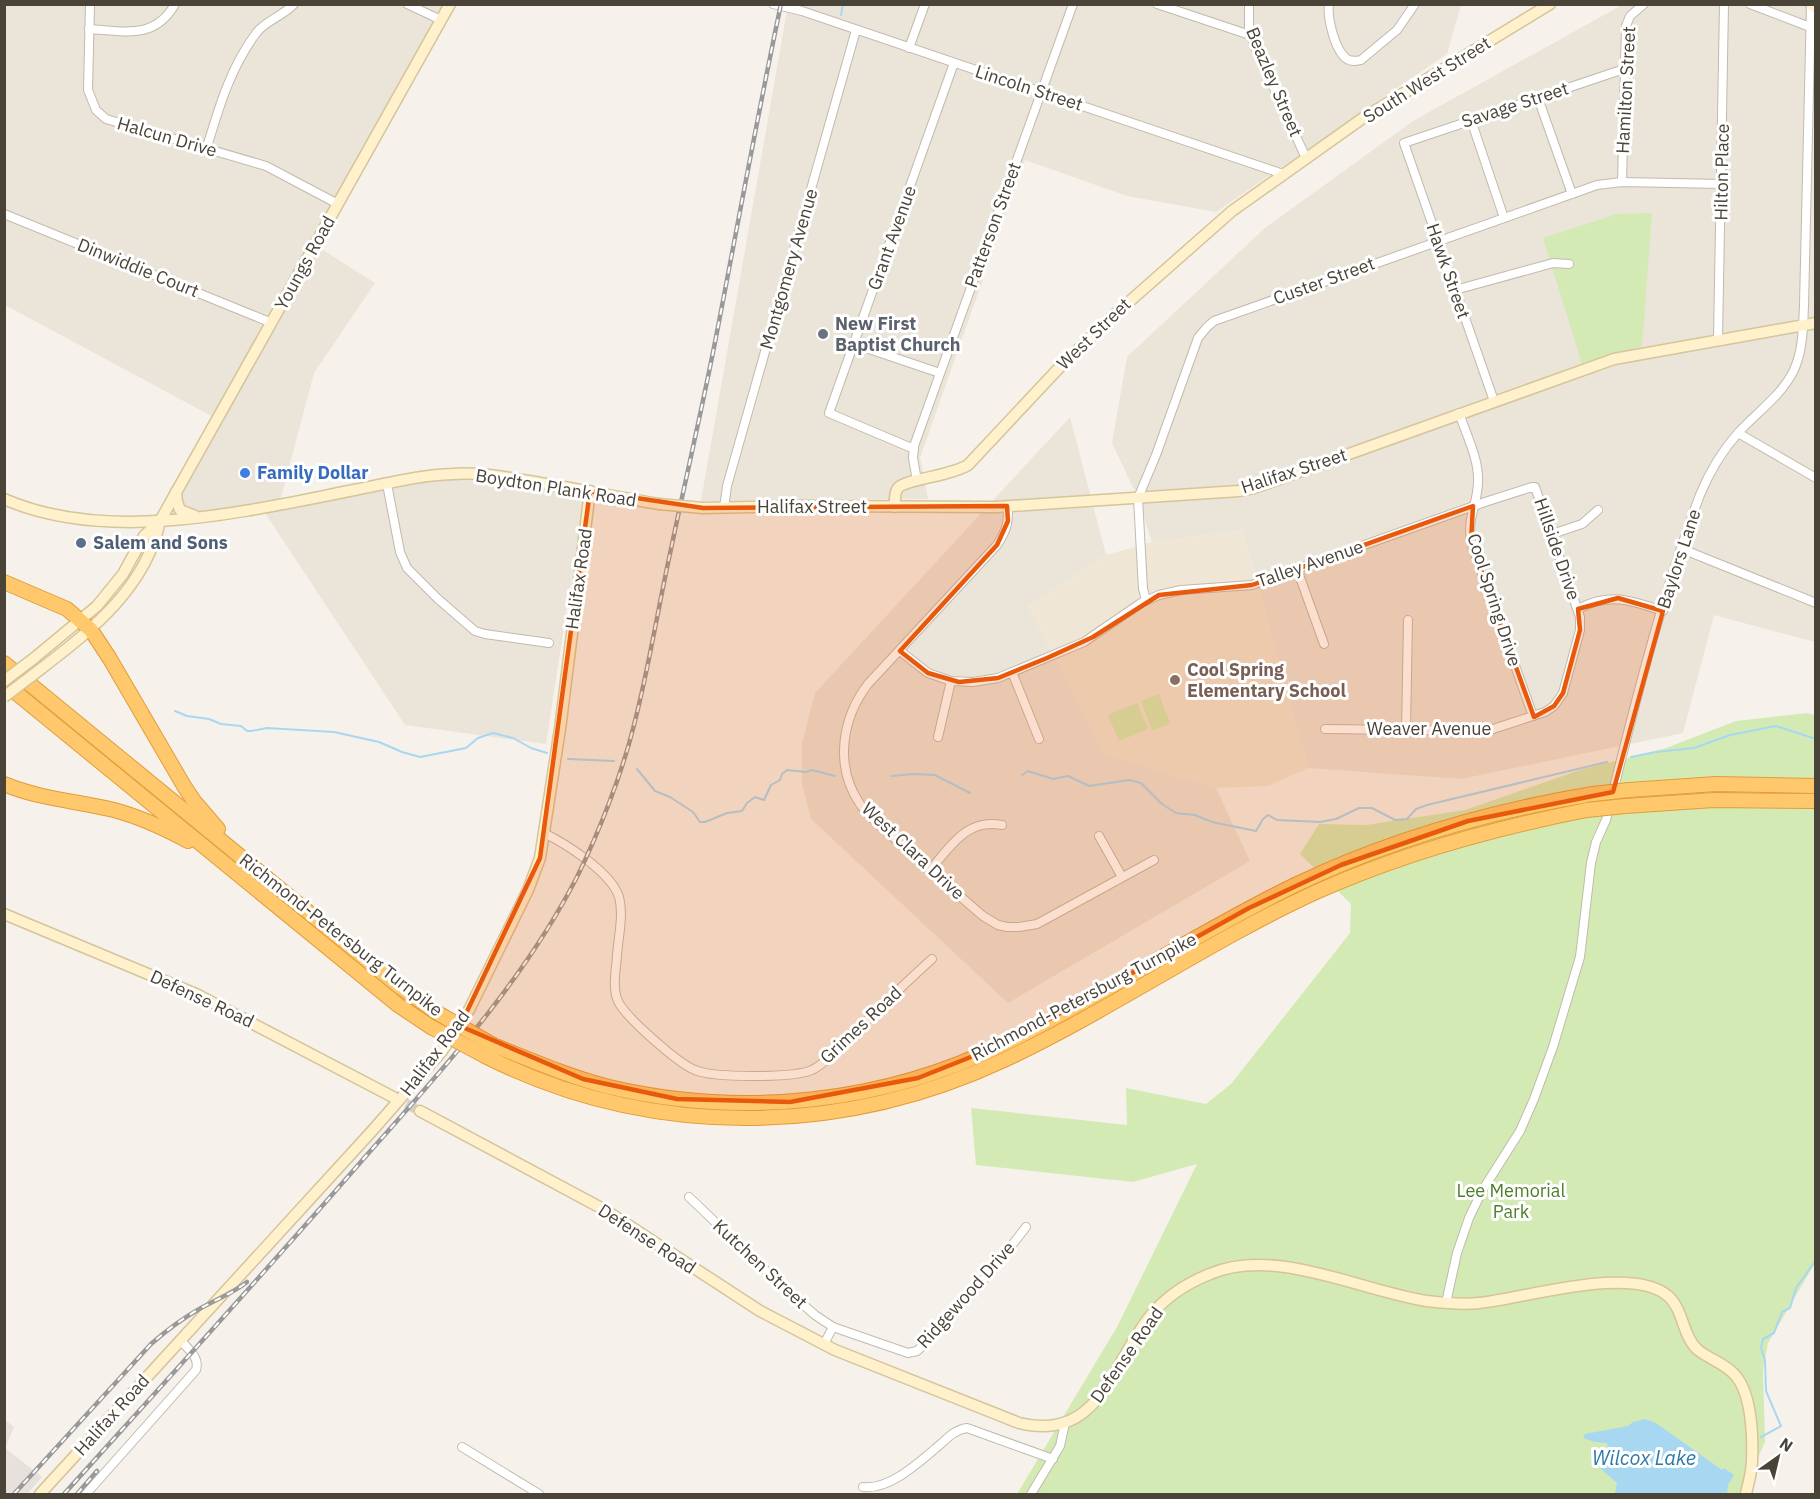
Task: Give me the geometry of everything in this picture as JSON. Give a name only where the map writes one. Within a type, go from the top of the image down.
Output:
[{"type":"highway","points":[[4,582],[59,605],[86,626],[195,801],[227,838],[264,874]]},
{"type":"highway","name":"Richmond-Petersburg Turnpike","points":[[4,663],[400,987],[517,1072],[579,1094],[630,1107],[729,1118],[804,1116],[870,1106],[940,1087],[1007,1059],[1252,924],[1317,891],[1433,848],[1487,832],[1587,810],[1625,806],[1714,800],[1815,801]]},
{"type":"highway","name":"Richmond-Petersburg Turnpike","points":[[4,682],[398,1005],[432,1027],[489,1050],[583,1079],[644,1094],[730,1103],[790,1102],[846,1095],[888,1086],[946,1069],[1006,1043],[1249,908],[1341,865],[1386,847],[1468,821],[1555,801],[1629,790],[1716,784],[1815,786]]},
{"type":"highway","points":[[4,784],[28,793],[111,809],[138,817],[184,839],[222,861]]},
{"type":"street","name":"Halcun Drive","points":[[90,4],[88,90],[99,114],[114,123],[207,147],[278,171],[338,204]]},
{"type":"street","points":[[89,29],[143,31],[165,19],[175,4]]},
{"type":"street","points":[[207,147],[226,85],[252,41],[262,27],[294,4]]},
{"type":"street","points":[[406,4],[441,20]]},
{"type":"street","name":"Youngs Road","points":[[86,626],[111,591],[144,536],[160,521],[450,4]]},
{"type":"street","name":"Lincoln Street","points":[[773,4],[802,11],[1283,174]]},
{"type":"street","points":[[909,48],[925,4]]},
{"type":"street","name":"Patterson Street","points":[[916,481],[914,449],[1073,4]]},
{"type":"street","name":"Beazley Street","points":[[1249,4],[1250,35],[1306,158]]},
{"type":"street","points":[[1329,4],[1329,24],[1342,54],[1348,60],[1356,61],[1361,60],[1397,30],[1415,4]]},
{"type":"street","name":"South West Street","points":[[1306,158],[1364,118],[1550,4]]},
{"type":"street","name":"Hamilton Street","points":[[1622,182],[1627,21],[1644,4]]},
{"type":"street","name":"Hilton Place","points":[[1718,339],[1724,4]]},
{"type":"street","points":[[1750,4],[1810,27]]},
{"type":"street","points":[[1811,4],[1815,8]]},
{"type":"street","name":"Baylors Lane","points":[[1446,1303],[1457,1253],[1469,1218],[1482,1191],[1520,1131],[1553,1047],[1580,957],[1591,863],[1596,842],[1606,820],[1682,549],[1709,477],[1724,450],[1787,383],[1797,361],[1803,325],[1811,4]]},
{"type":"street","points":[[1160,5],[1250,35]]},
{"type":"street","name":"Montgomery Avenue","points":[[724,508],[730,477],[856,30]]},
{"type":"street","name":"Grant Avenue","points":[[914,449],[829,413],[954,63]]},
{"type":"street","name":"Savage Street","points":[[1406,142],[1624,69]]},
{"type":"street","points":[[1538,98],[1572,195]]},
{"type":"street","points":[[1471,120],[1504,218]]},
{"type":"street","name":"Hawk Street","points":[[1406,142],[1404,145],[1494,401]]},
{"type":"street","name":"West Street","points":[[895,507],[898,488],[907,483],[952,474],[968,465],[1058,369],[1113,316],[1215,226],[1306,158]]},
{"type":"street","name":"Custer Street","points":[[1146,600],[1143,590],[1138,498],[1198,338],[1214,321],[1597,185],[1622,182],[1722,184]]},
{"type":"street","name":"Dinwiddie Court","points":[[4,214],[272,323]]},
{"type":"street","points":[[1455,290],[1553,263],[1569,264]]},
{"type":"street","name":"Halifax Street","points":[[682,506],[703,508],[1007,507],[1254,488],[1614,359],[1815,323]]},
{"type":"street","points":[[854,344],[940,373]]},
{"type":"street","name":"Cool Spring Drive","points":[[1459,413],[1477,467],[1478,484],[1470,521],[1472,542],[1533,716]]},
{"type":"street","points":[[1738,433],[1815,478]]},
{"type":"street","name":"Boydton Plank Road","points":[[4,499],[38,511],[80,519],[160,521],[200,518],[279,505],[434,475],[469,473],[682,506]]},
{"type":"street","points":[[387,483],[400,552],[411,573],[475,631],[549,643]]},
{"type":"street","name":"Talley Avenue","points":[[951,681],[987,680],[1012,672],[1084,642],[1146,600],[1171,591],[1252,585],[1473,506],[1532,487],[1537,489]]},
{"type":"street","name":"Hillside Drive","points":[[1537,489],[1578,609]]},
{"type":"street","name":"Halifax Road","points":[[40,1494],[432,1063],[469,1011],[531,884],[540,858],[590,491]]},
{"type":"street","points":[[176,492],[180,510],[200,518]]},
{"type":"street","name":"West Clara Drive","points":[[1007,507],[1008,521],[997,545],[868,684],[854,705],[846,728],[844,752],[845,766],[860,804],[879,825],[930,870],[990,921],[998,925],[1019,927],[1037,924],[1154,860]]},
{"type":"street","points":[[1552,534],[1582,524],[1598,510]]},
{"type":"street","points":[[1682,549],[1815,603]]},
{"type":"street","points":[[1297,569],[1324,644]]},
{"type":"street","points":[[1578,609],[1597,601],[1618,598],[1663,611]]},
{"type":"street","name":"Weaver Avenue","points":[[1325,729],[1487,731],[1533,716],[1554,706],[1563,693],[1580,630],[1578,609]]},
{"type":"street","points":[[1406,730],[1408,620]]},
{"type":"street","points":[[4,682],[33,659],[86,626]]},
{"type":"street","points":[[4,698],[42,668],[86,626]]},
{"type":"street","points":[[900,651],[928,673],[951,681],[938,738]]},
{"type":"street","points":[[1012,672],[1040,740]]},
{"type":"street","points":[[930,870],[954,842],[974,826],[986,823],[1002,825]]},
{"type":"street","name":"Grimes Road","points":[[544,833],[590,862],[618,896],[620,914],[615,991],[619,1003],[634,1021],[684,1065],[701,1073],[728,1076],[804,1073],[811,1070],[846,1041],[932,959]]},
{"type":"street","points":[[1099,836],[1122,877]]},
{"type":"street","name":"Defense Road","points":[[4,914],[196,994],[393,1097]]},
{"type":"street","name":"Defense Road","points":[[420,1111],[605,1210],[742,1300],[824,1344],[1019,1423],[1039,1426],[1065,1423],[1082,1415],[1089,1409],[1143,1326],[1157,1309],[1183,1287],[1226,1268],[1250,1265],[1297,1270],[1350,1281],[1407,1297],[1446,1303],[1478,1304],[1571,1286],[1628,1283],[1649,1286],[1669,1297],[1680,1315],[1690,1341],[1697,1349],[1727,1367],[1738,1378],[1746,1396],[1751,1426],[1752,1468],[1746,1494]]},
{"type":"street","name":"Kutchen Street","points":[[689,1197],[779,1283],[815,1315],[833,1327]]},
{"type":"street","name":"Ridgewood Drive","points":[[833,1327],[906,1353],[917,1351],[995,1267],[1026,1227]]},
{"type":"street","points":[[824,1344],[833,1327]]},
{"type":"street","points":[[86,1494],[196,1370],[196,1358],[180,1340]]},
{"type":"street","points":[[1031,1494],[1062,1441],[1065,1423]]},
{"type":"street","points":[[863,1487],[875,1488],[883,1485],[917,1463],[955,1432],[967,1428],[1053,1459]]},
{"type":"street","points":[[462,1447],[539,1494]]},
{"type":"highlighted area","points":[[590,491],[703,508],[1007,506],[1008,521],[997,545],[900,651],[928,673],[959,682],[998,678],[1047,658],[1093,637],[1159,595],[1252,585],[1473,506],[1471,542],[1534,717],[1554,706],[1563,693],[1580,630],[1578,609],[1618,598],[1663,611],[1613,792],[1468,821],[1341,865],[1249,908],[1006,1043],[918,1078],[790,1102],[677,1099],[583,1079],[460,1026],[540,858]]},
{"type":"shaded area","points":[[1812,4],[1815,8],[1815,642],[1714,615],[1683,733],[1461,779],[1308,768],[1243,530],[1152,542],[1138,498],[1112,443],[1127,357],[1265,228],[1413,121],[1622,5]]},
{"type":"shaded area","points":[[4,5],[450,5],[315,245],[375,283],[314,373],[279,505],[160,521],[217,419],[5,305]]},
{"type":"shaded area","points":[[788,5],[1461,5],[1447,54],[1216,212],[1127,196],[1025,160],[920,458],[928,499],[701,501]]},
{"type":"shaded area","points":[[1070,417],[1106,555],[1028,607],[1105,754],[1216,788],[1250,861],[1008,1003],[811,819],[802,784],[802,743],[815,693]]},
{"type":"shaded area","points":[[443,479],[480,481],[584,496],[546,744],[405,725],[265,513]]},
{"type":"shaded area","name":"Cool Spring Elementary School","points":[[1243,530],[1308,768],[1268,786],[1216,788],[1105,754],[1028,607],[1106,555],[1152,542]]},
{"type":"shaded area","points":[[4,1419],[14,1427],[5,1448],[42,1477],[27,1494],[5,1494]]},
{"type":"green space","points":[[1652,213],[1642,346],[1582,364],[1543,238],[1617,214]]},
{"type":"green space","points":[[1159,694],[1170,724],[1152,730],[1141,701]]},
{"type":"green space","points":[[1137,703],[1148,729],[1119,741],[1108,715]]},
{"type":"green space","name":"Lee Memorial Park","points":[[1807,713],[1815,715],[1815,1263],[1768,1343],[1763,1370],[1765,1442],[1742,1494],[1017,1494],[1117,1327],[1197,1164],[1133,1182],[976,1165],[971,1108],[1127,1125],[1126,1088],[1206,1104],[1231,1084],[1350,933],[1351,904],[1300,854],[1319,824],[1366,825],[1465,810],[1580,770],[1666,748],[1736,721]]},
{"type":"water","name":"Wilcox Lake","points":[[1645,1419],[1656,1423],[1722,1470],[1724,1468],[1734,1475],[1728,1485],[1727,1494],[1615,1494],[1617,1483],[1601,1469],[1595,1459],[1598,1453],[1608,1450],[1607,1443],[1583,1438],[1585,1434],[1628,1426]]},
{"type":"waterway","points":[[841,15],[843,4]]},
{"type":"waterway","points":[[175,711],[221,724],[241,726],[247,731],[267,728],[334,732],[379,742],[420,757],[466,748],[478,738],[493,733],[513,738],[531,748],[547,753]]},
{"type":"waterway","points":[[1631,757],[1694,748],[1730,735],[1776,726],[1816,739]]},
{"type":"waterway","points":[[568,759],[614,761]]},
{"type":"waterway","points":[[1022,775],[1028,771],[1053,779],[1068,776],[1089,786],[1129,780],[1141,783],[1162,804],[1176,813],[1195,815],[1212,822],[1256,831],[1268,815],[1277,820],[1320,822],[1336,819],[1359,808],[1372,808],[1395,820],[1407,819],[1416,809],[1427,805],[1607,762]]},
{"type":"waterway","points":[[637,769],[655,791],[670,797],[693,812],[700,822],[727,813],[742,811],[755,797],[764,800],[771,785],[780,780],[782,774],[787,770],[806,772],[812,770],[835,776]]},
{"type":"waterway","points":[[892,776],[935,775],[970,793]]},
{"type":"waterway","points":[[1761,1437],[1781,1426],[1766,1391],[1765,1360],[1761,1348],[1763,1339],[1774,1333],[1782,1312],[1790,1308],[1796,1288],[1816,1260]]},
{"type":"tunnel","points":[[393,1097],[420,1111]]},
{"type":"railway","points":[[64,1494],[452,1057],[532,953],[556,916],[577,877],[602,822],[616,783],[639,703],[712,359],[781,4]]},
{"type":"railway","points":[[14,1494],[151,1344],[188,1316],[247,1282]]},
{"type":"railway","points":[[77,1494],[97,1471]]},
{"type":"place","name":"New First Baptist Church","points":[[823,334]]},
{"type":"place","name":"Family Dollar","points":[[245,473]]},
{"type":"place","name":"Salem and Sons","points":[[81,543]]},
{"type":"place","name":"Cool Spring Elementary School","points":[[1175,680]]}]
